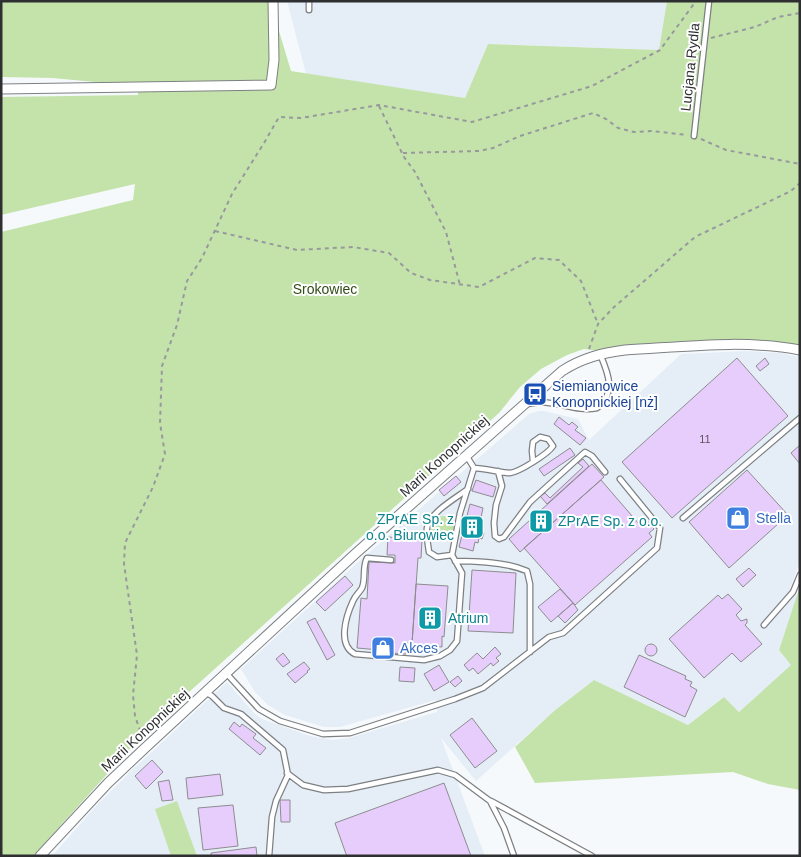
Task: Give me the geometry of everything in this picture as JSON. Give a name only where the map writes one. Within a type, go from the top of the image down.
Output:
[{"type":"street","points":[[1,89],[271,85],[274,60],[273,1]]},
{"type":"street","name":"Marii Konopnickiej","points":[[40,856],[108,783],[205,692],[355,554],[562,371],[586,358],[625,350],[749,344],[782,346],[800,350]]},
{"type":"lane","points":[[309,1],[309,10]]},
{"type":"lane","name":"Lucjana Rydla","points":[[694,136],[709,1]]},
{"type":"lane","points":[[522,406],[534,402],[544,402],[582,409],[597,408],[608,396],[609,390],[608,373],[600,354]]},
{"type":"lane","points":[[683,518],[800,418]]},
{"type":"lane","points":[[474,468],[509,473],[518,470],[549,452],[554,446],[548,439],[540,436],[533,442],[533,461]]},
{"type":"lane","points":[[498,470],[502,486],[496,505],[494,536],[499,539],[504,537],[530,502],[585,452],[592,456],[605,472]]},
{"type":"lane","points":[[391,560],[368,558],[365,562],[362,587],[352,602],[347,620],[345,642],[347,648],[355,654],[424,660],[440,656],[450,650],[457,641],[462,573],[452,555],[460,513],[474,468],[466,455]]},
{"type":"lane","points":[[226,673],[259,709],[280,721],[323,734],[350,733],[483,688],[549,637],[563,633],[657,548],[660,528],[620,479]]},
{"type":"lane","points":[[452,555],[438,557],[429,552],[427,526],[429,520],[435,514],[468,489]]},
{"type":"lane","points":[[455,561],[480,561],[518,567],[528,571],[530,584],[530,652]]},
{"type":"lane","points":[[764,625],[793,592],[800,575]]},
{"type":"lane","points":[[205,692],[224,708],[241,714],[283,750],[287,773],[272,817],[268,856]]},
{"type":"lane","points":[[287,773],[303,785],[324,790],[348,789],[438,770],[455,775],[490,800],[592,856]]},
{"type":"lane","points":[[490,800],[504,828],[514,856]]},
{"type":"path","points":[[145,748],[143,736],[135,716],[133,695],[137,655],[124,564],[125,543],[153,488],[165,454],[160,423],[162,366],[177,325],[187,281],[202,258],[232,194],[278,117],[301,118],[379,105],[472,122],[592,86],[660,50],[696,1]]},
{"type":"path","points":[[705,40],[800,13]]},
{"type":"path","points":[[379,105],[446,232],[460,285]]},
{"type":"path","points":[[403,153],[479,151],[493,148],[520,136],[593,113],[606,119],[618,128],[634,132],[652,131],[694,136],[726,150],[800,164]]},
{"type":"path","points":[[586,358],[598,324],[612,308],[695,237],[791,191],[800,183]]},
{"type":"path","points":[[214,231],[297,250],[353,247],[389,253],[411,273],[430,280],[479,287],[535,258],[559,260],[581,281],[598,324]]},
{"type":"shaded area","points":[[287,1],[667,1],[660,50],[488,44],[465,98],[306,74]]},
{"type":"shaded area","points":[[746,351],[781,353],[800,357],[800,561],[790,588],[797,596],[779,650],[792,665],[739,712],[724,697],[688,725],[594,680],[554,711],[476,781],[441,738],[485,856],[52,856],[96,806],[129,773],[227,682],[254,713],[262,719],[310,736],[332,740],[349,738],[437,712],[436,700],[340,727],[324,727],[285,715],[268,705],[255,692],[241,669],[357,563],[529,414],[544,411],[578,419],[589,440],[681,354]]},
{"type":"green space","name":"Srokowiec","points":[[1,1],[270,1],[291,71],[465,98],[488,44],[659,50],[667,1],[800,1],[800,348],[761,345],[606,352],[584,349],[567,355],[541,369],[520,387],[499,413],[148,729],[33,856],[1,856],[1,232],[133,200],[135,184],[1,215],[1,97],[138,95],[138,86],[52,78],[1,77]]},
{"type":"green space","points":[[443,516],[448,517],[454,523],[454,533],[448,539],[443,540],[438,539],[432,533],[431,528],[432,523],[438,517]]},
{"type":"green space","points":[[800,586],[800,790],[768,784],[733,772],[535,783],[515,747],[554,711],[594,680],[688,725],[724,697],[739,712],[791,665],[779,650]]},
{"type":"green space","points":[[177,801],[197,856],[171,856],[155,809]]},
{"type":"building","points":[[737,358],[788,416],[672,518],[622,462]]},
{"type":"building","points":[[765,358],[769,364],[760,371],[756,366]]},
{"type":"building","points":[[559,417],[569,425],[572,422],[578,427],[575,430],[586,438],[580,445],[554,424]]},
{"type":"building","points":[[800,445],[800,464],[791,453]]},
{"type":"building","points":[[570,448],[575,455],[544,476],[539,469]]},
{"type":"building","points":[[583,459],[589,466],[547,504],[540,496],[545,493],[550,498],[583,467],[578,463]]},
{"type":"building","name":"ZPrAE Sp. z o.o.","points":[[592,464],[604,477],[520,552],[509,539]]},
{"type":"building","name":"Stella","points":[[747,470],[788,515],[729,568],[689,522]]},
{"type":"building","points":[[456,476],[461,482],[444,496],[439,490]]},
{"type":"building","points":[[476,480],[496,487],[493,497],[472,491]]},
{"type":"building","points":[[601,480],[639,524],[645,518],[654,529],[649,533],[652,537],[575,605],[524,548]]},
{"type":"building","name":"ZPrAE Sp. z o.o. Biurowiec","points":[[470,504],[483,508],[479,527],[481,528],[480,532],[484,533],[482,539],[479,538],[478,543],[475,542],[473,551],[459,547]]},
{"type":"building","points":[[388,537],[422,540],[421,558],[418,558],[412,643],[407,643],[406,654],[357,648],[361,598],[367,599],[369,562],[395,563],[395,555],[387,555]]},
{"type":"building","points":[[749,568],[756,575],[743,587],[736,579]]},
{"type":"building","points":[[472,570],[516,573],[513,633],[468,631]]},
{"type":"building","points":[[345,576],[353,585],[325,611],[316,602]]},
{"type":"building","name":"Atrium","points":[[416,584],[448,586],[442,647],[412,644]]},
{"type":"building","points":[[560,589],[573,603],[551,622],[538,607]]},
{"type":"building","points":[[728,594],[742,609],[736,615],[741,621],[747,619],[745,625],[762,644],[741,662],[732,653],[704,678],[669,639],[718,595],[722,599]]},
{"type":"building","points":[[573,603],[578,610],[565,623],[558,616]]},
{"type":"building","points":[[315,618],[335,655],[327,660],[307,622]]},
{"type":"building","points":[[649,644],[653,644],[657,650],[653,656],[649,656],[645,652],[645,648]]},
{"type":"building","points":[[495,647],[501,654],[496,658],[499,661],[493,666],[491,663],[478,674],[473,668],[469,671],[464,665],[477,653],[483,659]]},
{"type":"building","points":[[283,653],[290,662],[283,667],[276,659]]},
{"type":"building","points":[[639,655],[686,676],[685,679],[692,682],[690,686],[697,690],[685,717],[624,687]]},
{"type":"building","points":[[304,662],[310,669],[295,683],[287,674]]},
{"type":"building","points":[[439,665],[449,682],[434,691],[424,674]]},
{"type":"building","points":[[400,667],[415,668],[414,682],[399,681]]},
{"type":"building","points":[[458,676],[462,681],[455,687],[450,682]]},
{"type":"building","points":[[472,718],[497,751],[475,768],[450,735]]},
{"type":"building","points":[[234,722],[240,727],[242,724],[256,734],[253,738],[266,748],[260,755],[229,729]]},
{"type":"building","points":[[152,760],[163,772],[146,789],[135,776]]},
{"type":"building","points":[[220,774],[223,795],[188,799],[186,778]]},
{"type":"building","points":[[169,780],[173,800],[162,801],[158,782]]},
{"type":"building","points":[[444,783],[471,856],[348,856],[346,854],[335,823]]},
{"type":"building","points":[[280,800],[290,800],[290,822],[281,822]]},
{"type":"building","points":[[233,805],[238,846],[203,850],[198,808]]},
{"type":"building","points":[[256,847],[257,856],[211,856],[211,853]]},
{"type":"place","name":"Siemianowice Konopnickiej [nż]","points":[[535,394]]},
{"type":"place","name":"Stella","points":[[738,518]]},
{"type":"place","name":"ZPrAE Sp. z o.o.","points":[[541,521]]},
{"type":"place","name":"ZPrAE Sp. z o.o. Biurowiec","points":[[472,527]]},
{"type":"place","name":"Atrium","points":[[430,618]]},
{"type":"place","name":"Akces","points":[[383,648]]}]
